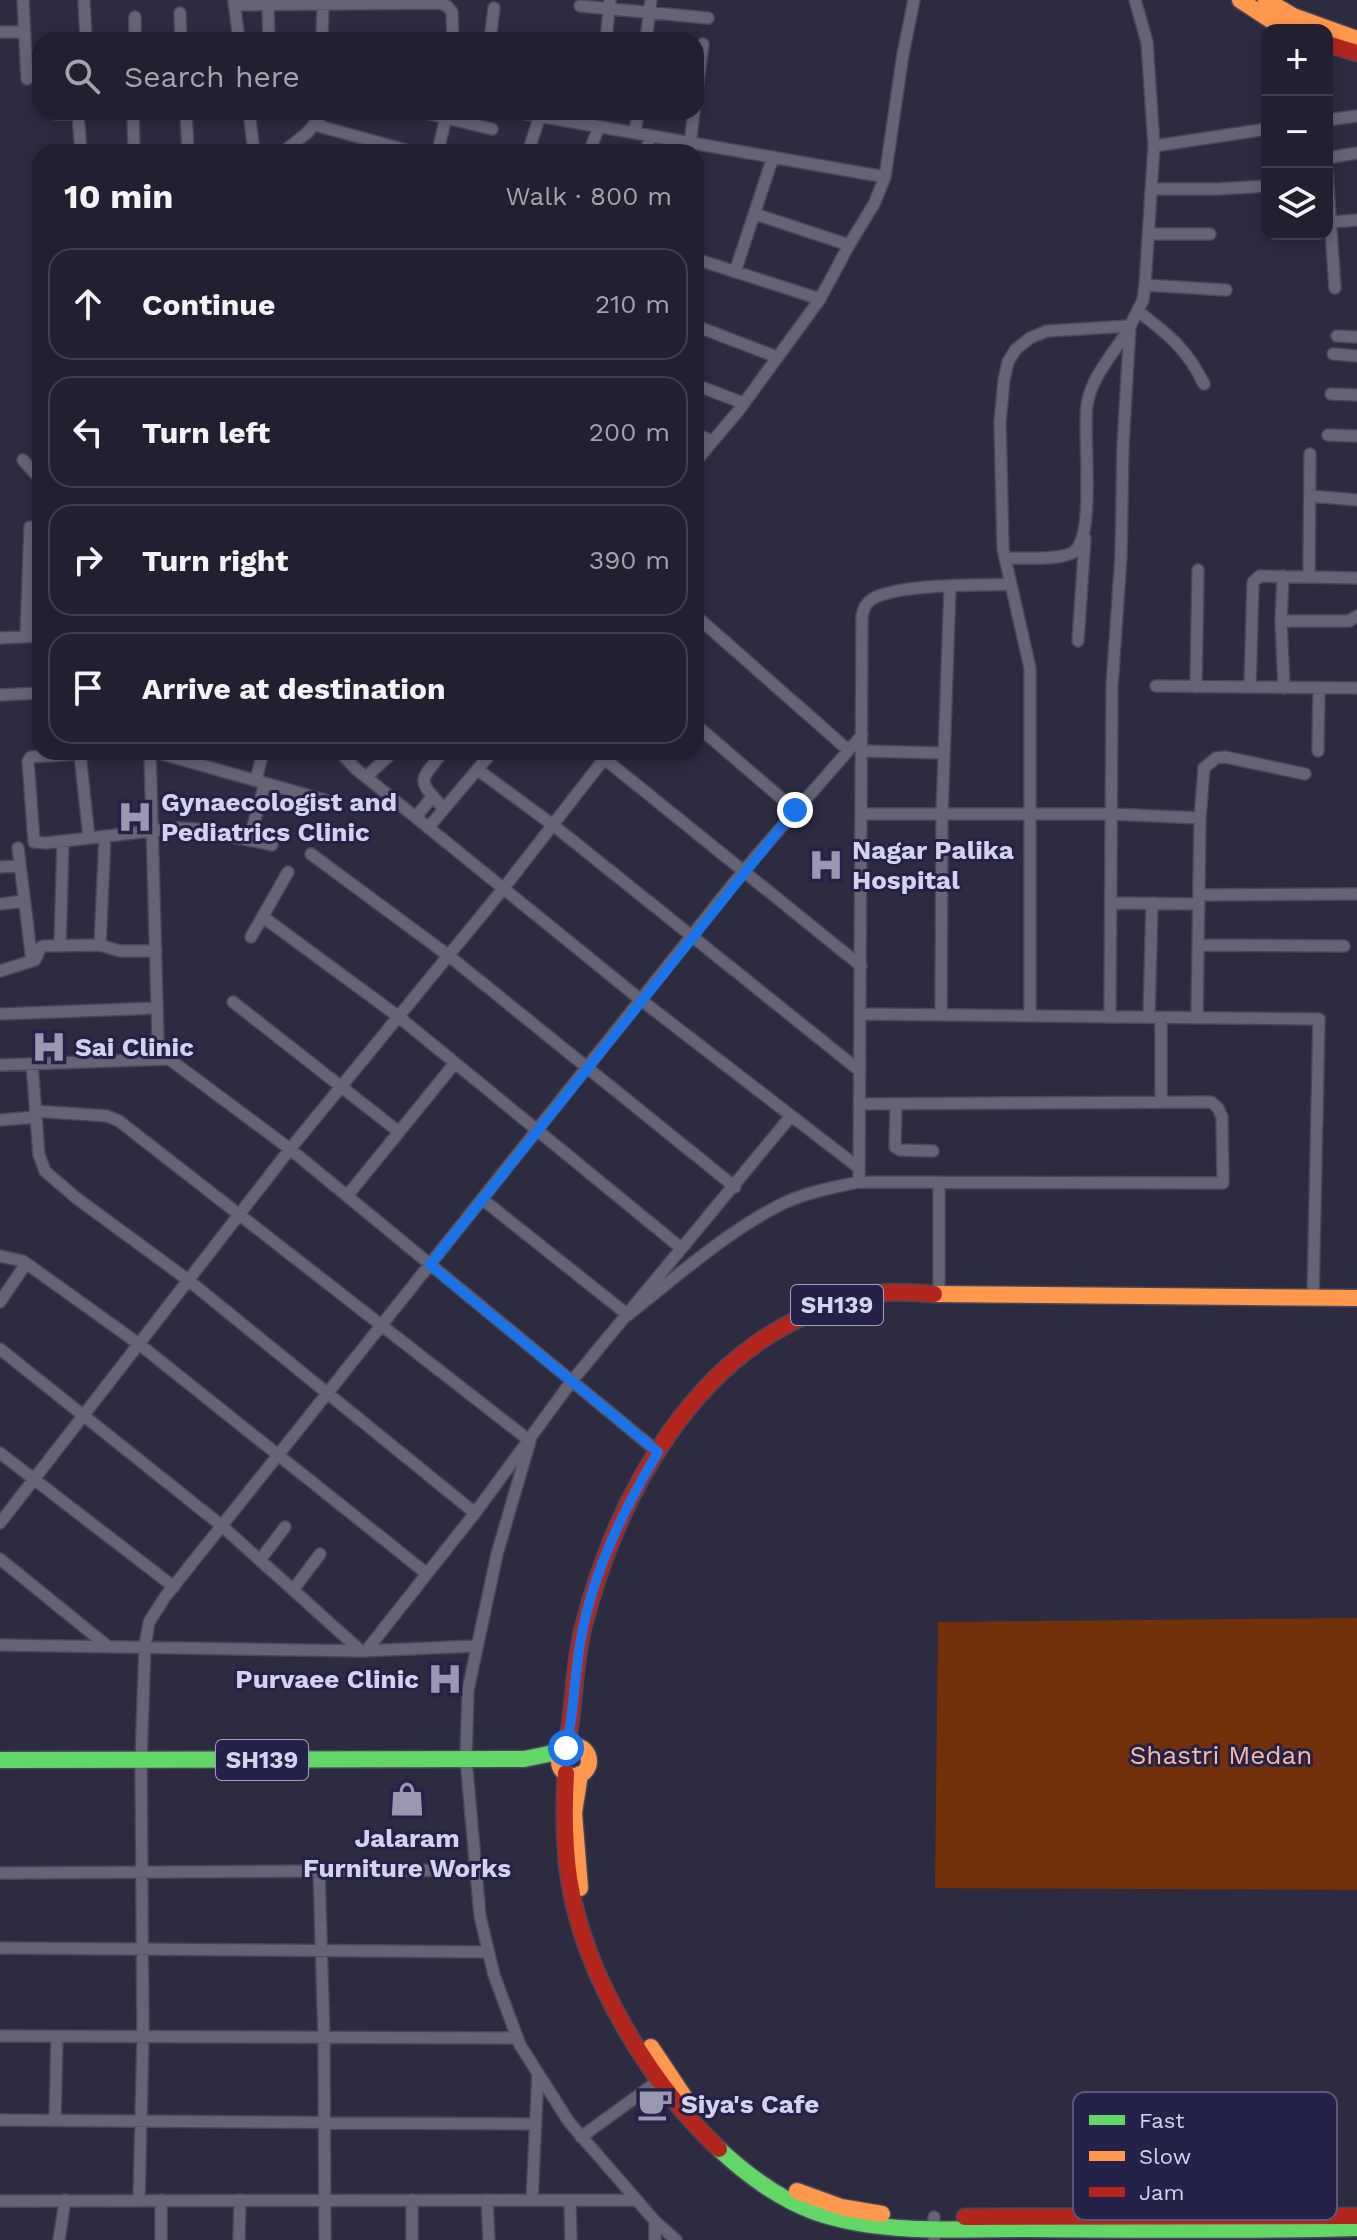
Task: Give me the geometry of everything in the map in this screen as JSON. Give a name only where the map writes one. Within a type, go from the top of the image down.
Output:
[{"type":"main road","points":[[1240,0],[1277,24]]},
{"type":"main road","points":[[1266,0],[1307,24]]},
{"type":"main road","points":[[1333,39],[1357,39]]},
{"type":"main road","points":[[1333,40],[1357,53]]},
{"type":"main road","name":"SH139","points":[[0,1760],[524,1759],[571,1749],[582,1632],[601,1563],[626,1507],[658,1452],[700,1392],[751,1348],[802,1317],[878,1293],[1357,1298]]},
{"type":"main road","points":[[569,1772],[589,1763],[588,1755],[571,1749],[559,1758],[569,1772],[575,1796],[574,1825],[581,1896],[589,1926],[608,1974],[663,2076],[731,2147],[808,2197],[934,2228],[1357,2228]]},
{"type":"main road","name":"SH139","points":[[524,1759],[569,1772]]},
{"type":"main road","points":[[1305,2228],[1357,2216]]},
{"type":"street","points":[[23,0],[27,79]]},
{"type":"street","points":[[84,0],[86,32]]},
{"type":"street","points":[[704,451],[820,299],[874,204],[885,177],[914,0]]},
{"type":"street","points":[[1078,641],[1086,520],[1087,402],[1096,378],[1139,312],[1145,285],[1154,146],[1147,42],[1135,0]]},
{"type":"street","points":[[238,32],[234,3],[439,3],[452,12],[453,32]]},
{"type":"street","points":[[322,32],[323,4]]},
{"type":"street","points":[[607,32],[610,4]]},
{"type":"street","points":[[268,5],[269,32]]},
{"type":"street","points":[[580,6],[651,6],[708,18]]},
{"type":"street","points":[[647,32],[651,6]]},
{"type":"street","points":[[491,32],[494,8]]},
{"type":"street","points":[[180,13],[181,32]]},
{"type":"street","points":[[135,17],[135,32]]},
{"type":"street","points":[[1333,39],[1357,30]]},
{"type":"street","points":[[0,32],[24,32]]},
{"type":"street","points":[[1333,119],[1357,116]]},
{"type":"street","points":[[78,120],[80,144]]},
{"type":"street","points":[[133,120],[134,144]]},
{"type":"street","points":[[186,120],[188,144]]},
{"type":"street","points":[[250,120],[253,144]]},
{"type":"street","points":[[292,144],[318,120]]},
{"type":"street","points":[[440,144],[446,120]]},
{"type":"street","points":[[465,120],[492,129]]},
{"type":"street","points":[[531,144],[539,120]]},
{"type":"street","points":[[561,120],[696,144]]},
{"type":"street","points":[[635,133],[637,120]]},
{"type":"street","points":[[690,143],[693,120]]},
{"type":"street","points":[[315,125],[384,144]]},
{"type":"street","points":[[592,144],[599,127]]},
{"type":"street","points":[[1154,146],[1261,130]]},
{"type":"street","points":[[648,144],[650,136]]},
{"type":"street","points":[[704,145],[885,177]]},
{"type":"street","points":[[1333,157],[1357,153]]},
{"type":"street","points":[[735,272],[773,157]]},
{"type":"street","points":[[1151,189],[1261,186]]},
{"type":"street","points":[[755,214],[849,245]]},
{"type":"street","points":[[1333,222],[1357,220]]},
{"type":"street","points":[[1149,234],[1210,234]]},
{"type":"street","points":[[1332,240],[1335,288]]},
{"type":"street","points":[[704,262],[820,299]]},
{"type":"street","points":[[1145,285],[1226,290]]},
{"type":"street","points":[[1139,312],[1191,358],[1204,384]]},
{"type":"street","points":[[1030,1016],[1030,668],[1005,558],[1000,491],[1000,436],[1008,362],[1016,349],[1030,338],[1047,331],[1130,326]]},
{"type":"street","points":[[1110,1017],[1114,641],[1121,556],[1130,326]]},
{"type":"street","points":[[704,329],[777,357]]},
{"type":"street","points":[[1337,336],[1357,337]]},
{"type":"street","points":[[1333,354],[1357,356]]},
{"type":"street","points":[[704,388],[743,403]]},
{"type":"street","points":[[1331,394],[1357,395]]},
{"type":"street","points":[[1328,435],[1357,436]]},
{"type":"street","points":[[704,438],[712,441]]},
{"type":"street","points":[[1309,577],[1310,454]]},
{"type":"street","points":[[23,460],[32,470]]},
{"type":"street","points":[[1311,496],[1357,500]]},
{"type":"street","points":[[1005,558],[1065,556],[1075,552],[1081,543],[1086,520]]},
{"type":"street","points":[[30,527],[32,555]]},
{"type":"street","points":[[1196,687],[1198,570]]},
{"type":"street","points":[[1250,687],[1253,582],[1260,576],[1357,578]]},
{"type":"street","points":[[1283,576],[1281,621],[1284,688]]},
{"type":"street","points":[[859,1182],[862,616],[865,605],[893,591],[1011,584]]},
{"type":"street","points":[[941,1015],[943,753],[950,587]]},
{"type":"street","points":[[26,637],[32,596]]},
{"type":"street","points":[[1281,621],[1349,621],[1357,616]]},
{"type":"street","points":[[704,625],[848,750]]},
{"type":"street","points":[[0,638],[32,637]]},
{"type":"street","points":[[1156,686],[1357,688]]},
{"type":"street","points":[[1318,751],[1319,688]]},
{"type":"street","points":[[0,695],[32,693]]},
{"type":"street","points":[[704,732],[795,810]]},
{"type":"street","points":[[139,2200],[143,2037],[141,1760],[145,1646],[149,1622],[744,870],[862,735]]},
{"type":"street","points":[[862,751],[943,753]]},
{"type":"street","points":[[32,757],[28,761],[32,838],[38,844],[178,828],[272,845]]},
{"type":"street","points":[[1197,1018],[1200,818],[1204,768],[1216,758],[1235,758],[1305,774]]},
{"type":"street","points":[[81,760],[89,838]]},
{"type":"street","points":[[152,760],[159,1049],[168,1059],[290,1149],[658,1452]]},
{"type":"street","points":[[181,760],[335,803]]},
{"type":"street","points":[[249,840],[262,760]]},
{"type":"street","points":[[348,760],[641,1000],[859,1168]]},
{"type":"street","points":[[366,777],[384,760]]},
{"type":"street","points":[[438,760],[423,782],[444,809]]},
{"type":"street","points":[[428,828],[486,760]]},
{"type":"street","points":[[0,1523],[290,1149],[503,889],[553,825],[597,760]]},
{"type":"street","points":[[606,760],[861,966]]},
{"type":"street","points":[[478,770],[553,825],[860,1071]]},
{"type":"street","points":[[416,817],[433,796]]},
{"type":"street","points":[[862,814],[1111,814],[1200,818]]},
{"type":"street","points":[[100,945],[105,836]]},
{"type":"street","points":[[60,946],[63,841]]},
{"type":"street","points":[[18,848],[32,961]]},
{"type":"street","points":[[311,854],[449,956],[735,1187]]},
{"type":"street","points":[[0,867],[20,866]]},
{"type":"street","points":[[251,937],[288,872]]},
{"type":"street","points":[[1111,903],[1357,894]]},
{"type":"street","points":[[0,904],[24,901]]},
{"type":"street","points":[[1152,903],[1161,1101]]},
{"type":"street","points":[[263,917],[399,1017],[681,1248]]},
{"type":"street","points":[[0,971],[32,961],[37,958],[41,947],[100,945],[123,951],[156,951]]},
{"type":"street","points":[[1198,945],[1344,946]]},
{"type":"street","points":[[233,1002],[399,1132]]},
{"type":"street","points":[[0,1014],[157,1008]]},
{"type":"street","points":[[860,1014],[1319,1019],[1313,1297]]},
{"type":"street","points":[[0,1065],[168,1059]]},
{"type":"street","points":[[347,1196],[455,1063]]},
{"type":"street","points":[[32,1064],[39,1155],[45,1171],[75,1197],[188,1280],[475,1513]]},
{"type":"street","points":[[628,1315],[723,1241],[786,1202],[825,1189],[859,1182],[1223,1183],[1222,1117],[1211,1102],[859,1104]]},
{"type":"street","points":[[896,1104],[895,1147],[900,1150],[933,1151]]},
{"type":"street","points":[[0,1120],[36,1114],[114,1118],[530,1441]]},
{"type":"street","points":[[364,1651],[475,1513],[571,1382],[791,1116]]},
{"type":"street","points":[[939,1182],[939,1292]]},
{"type":"street","points":[[482,1199],[628,1315]]},
{"type":"street","points":[[0,1256],[20,1260],[139,1344],[426,1573]]},
{"type":"street","points":[[0,1302],[6,1286],[25,1265]]},
{"type":"street","points":[[0,1349],[222,1526],[364,1651]]},
{"type":"street","points":[[530,1441],[497,1554],[468,1690],[466,1759],[480,1916],[494,1975],[517,2038],[538,2073],[581,2137],[655,2221],[676,2240]]},
{"type":"street","points":[[0,1453],[174,1587]]},
{"type":"street","points":[[260,1560],[285,1527]]},
{"type":"street","points":[[293,1590],[320,1554]]},
{"type":"street","points":[[0,1559],[107,1646]]},
{"type":"street","points":[[0,1645],[364,1651],[476,1646]]},
{"type":"street","points":[[319,1870],[325,2240]]},
{"type":"street","points":[[0,1873],[475,1870]]},
{"type":"street","points":[[0,1948],[488,1952]]},
{"type":"street","points":[[0,2036],[517,2038]]},
{"type":"street","points":[[55,2120],[57,2036]]},
{"type":"street","points":[[532,2200],[538,2073]]},
{"type":"street","points":[[581,2137],[663,2076]]},
{"type":"street","points":[[0,2120],[536,2124]]},
{"type":"street","points":[[59,2240],[65,2200]]},
{"type":"street","points":[[161,2200],[161,2240]]},
{"type":"street","points":[[239,2240],[240,2200]]},
{"type":"street","points":[[412,2200],[412,2240]]},
{"type":"street","points":[[487,2200],[489,2240]]},
{"type":"street","points":[[570,2200],[571,2240]]},
{"type":"street","points":[[0,2201],[637,2200]]},
{"type":"street","points":[[655,2221],[655,2240]]},
{"type":"green space","name":"Shastri Medan","points":[[1357,1618],[1357,1890],[935,1888],[938,1622]]},
{"type":"traffic: fast","points":[[0,1760],[524,1759],[563,1751]]},
{"type":"traffic: fast","points":[[719,2149],[752,2177],[789,2200],[815,2212],[868,2225],[951,2230],[1357,2228]]},
{"type":"traffic: slow","points":[[1240,0],[1277,24]]},
{"type":"traffic: slow","points":[[1266,0],[1293,16],[1357,39]]},
{"type":"traffic: slow","points":[[934,1294],[1357,1298]]},
{"type":"traffic: slow","points":[[574,1746],[580,1747],[588,1755],[589,1761],[588,1767],[580,1775],[574,1776],[568,1775],[560,1767],[559,1761],[560,1755],[568,1747],[574,1746]]},
{"type":"traffic: slow","points":[[580,1774],[574,1813],[580,1888]]},
{"type":"traffic: slow","points":[[651,2047],[689,2104]]},
{"type":"traffic: slow","points":[[797,2191],[841,2207],[882,2214]]},
{"type":"traffic: jam","points":[[1333,46],[1357,53]]},
{"type":"traffic: jam","points":[[566,1748],[580,1643],[597,1579],[639,1482],[667,1436],[700,1395],[737,1359],[779,1329],[827,1307],[873,1294],[934,1294]]},
{"type":"traffic: jam","points":[[566,1773],[565,1826],[569,1878],[588,1951],[604,1988],[644,2059],[668,2092],[719,2149]]},
{"type":"traffic: jam","points":[[1337,2216],[1357,2216]]},
{"type":"traffic: jam","points":[[965,2217],[1073,2217]]},
{"type":"place","name":"Gynaecologist and Pediatrics Clinic","points":[[135,817]]},
{"type":"place","name":"Nagar Palika Hospital","points":[[826,865]]},
{"type":"place","name":"Sai Clinic","points":[[49,1047]]},
{"type":"place","name":"Purvaee Clinic","points":[[445,1679]]},
{"type":"place","name":"Jalaram Furniture Works","points":[[407,1799]]},
{"type":"place","name":"Siya's Cafe","points":[[655,2104]]},
{"type":"route","points":[[566,1748],[573,1719],[582,1632],[601,1563],[626,1507],[658,1452],[430,1265],[795,810]]}]
